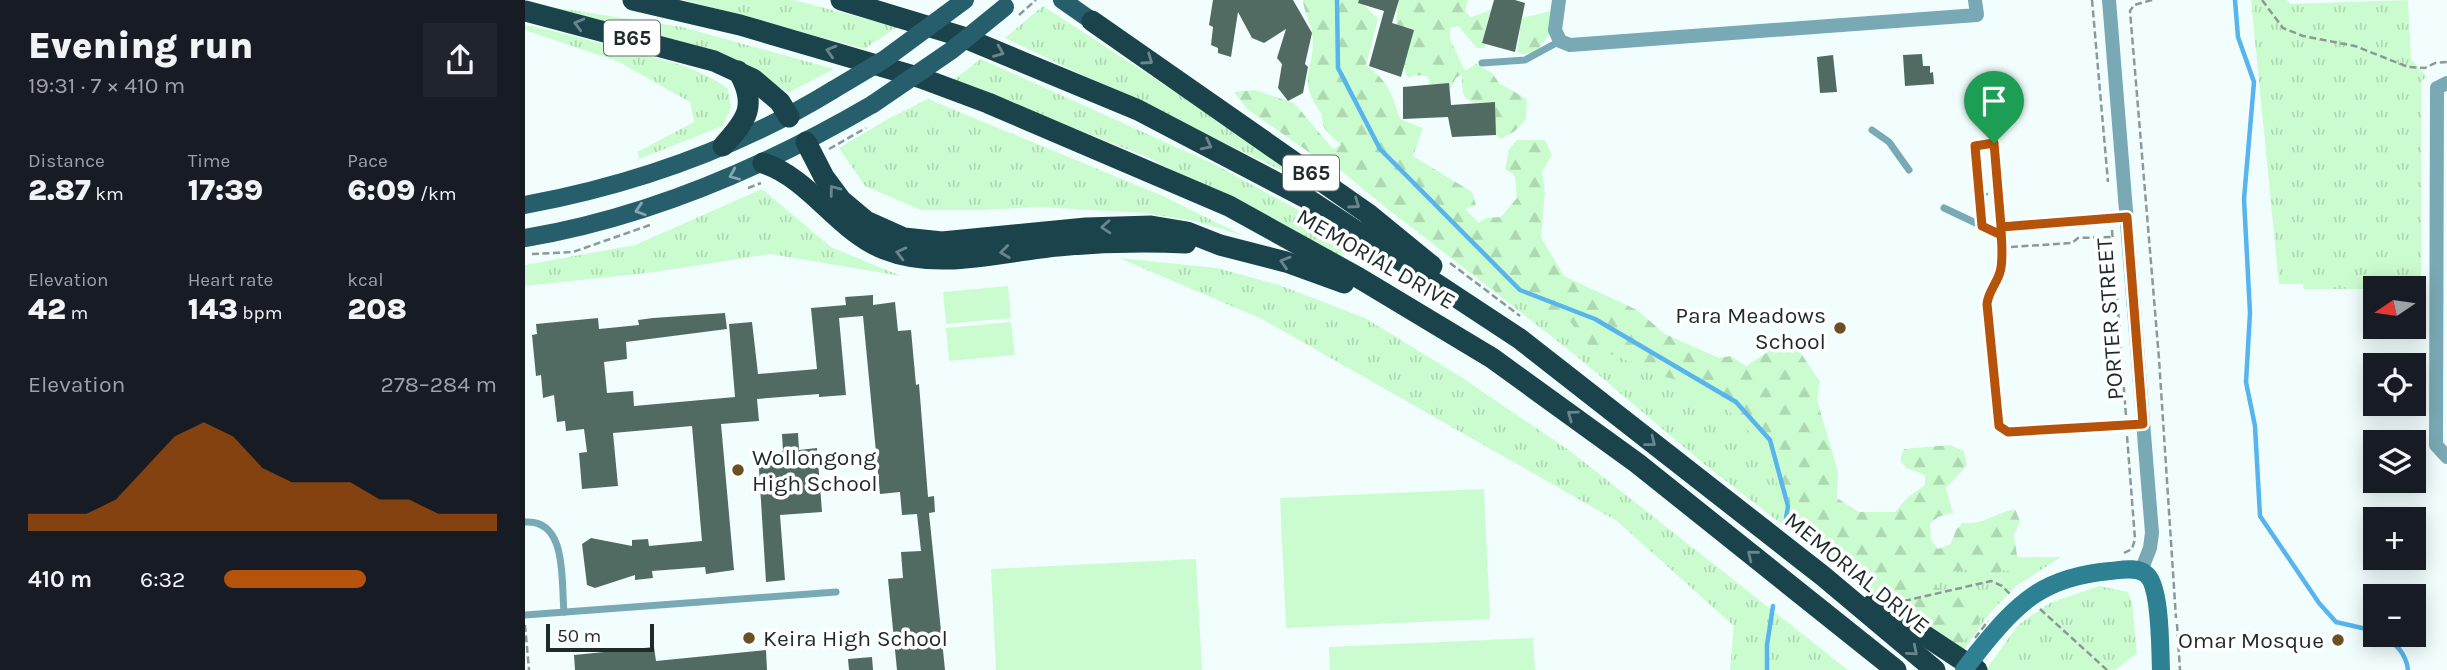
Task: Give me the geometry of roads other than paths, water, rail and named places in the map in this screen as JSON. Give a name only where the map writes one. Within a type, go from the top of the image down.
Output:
[{"type":"highway","name":"MEMORIAL DRIVE","points":[[633,0],[740,25],[839,53],[989,103],[1229,206],[1436,322],[1492,358],[1626,455],[1896,670]]},
{"type":"highway","name":"MEMORIAL DRIVE","points":[[841,0],[960,36],[1138,110],[1306,198],[1522,329],[1935,670]]},
{"type":"highway","name":"B65","points":[[525,10],[686,52],[738,71],[753,79],[780,102],[789,117]]},
{"type":"highway","name":"B65","points":[[1092,21],[1367,213],[1522,329]]},
{"type":"highway","points":[[723,146],[740,128],[748,110],[747,89],[738,71]]},
{"type":"highway","name":"B65","points":[[806,142],[824,177],[841,200],[866,221],[904,237],[942,242],[1134,225],[1187,232],[1220,245],[1325,275],[1436,322]]},
{"type":"highway","points":[[763,163],[787,173],[834,216],[862,237],[886,250],[910,256],[953,258],[1057,246],[1136,241],[1220,245]]},
{"type":"highway","points":[[1823,576],[1977,662]]},
{"type":"highway","points":[[1805,598],[1881,670]]},
{"type":"main road","points":[[525,205],[626,181],[723,146],[789,117],[885,59],[965,0]]},
{"type":"main road","name":"B65","points":[[1062,0],[1092,21]]},
{"type":"main road","points":[[1080,0],[1092,21]]},
{"type":"main road","points":[[525,237],[630,213],[704,188],[763,163],[873,104],[1011,9]]},
{"type":"main road","name":"B65","points":[[789,117],[806,142]]},
{"type":"main road","points":[[1964,670],[1977,662],[2007,618],[2028,598],[2052,584],[2075,576],[2121,570],[2141,571],[2147,575],[2154,588],[2161,670]]},
{"type":"street","points":[[1559,0],[1555,30],[1560,41],[1570,45],[1976,15],[1975,0]]},
{"type":"street","name":"PORTER STREET","points":[[2109,0],[2152,533],[2150,548],[2141,571]]},
{"type":"street","points":[[2447,83],[2437,88],[2437,445],[2447,457]]},
{"type":"lane","points":[[1482,63],[1525,60],[1560,41]]},
{"type":"lane","points":[[1992,123],[2001,231],[2001,270],[1987,304],[1999,426],[2008,432],[2143,424]]},
{"type":"lane","points":[[1872,130],[1889,142],[1909,170]]},
{"type":"lane","points":[[1944,208],[1982,226],[2001,231],[2127,217]]},
{"type":"lane","points":[[525,522],[536,522],[548,528],[558,543],[564,612]]},
{"type":"lane","points":[[525,615],[836,592]]},
{"type":"waterway","points":[[1337,0],[1338,68],[1380,149],[1520,290],[1595,319],[1736,402],[1770,440],[1788,506],[1786,518]]},
{"type":"waterway","points":[[2235,0],[2238,37],[2254,82],[2244,199],[2250,313],[2246,382],[2255,426],[2260,516],[2319,603],[2336,622],[2363,628]]},
{"type":"waterway","points":[[1767,670],[1767,645],[1773,606]]},
{"type":"waterway","points":[[2396,647],[2405,659],[2408,670]]},
{"type":"place","name":"Para Meadows School","points":[[1840,328]]},
{"type":"place","name":"Wollongong High School","points":[[738,470]]},
{"type":"place","name":"Keira High School","points":[[749,638]]},
{"type":"place","name":"Omar Mosque","points":[[2338,640]]}]
